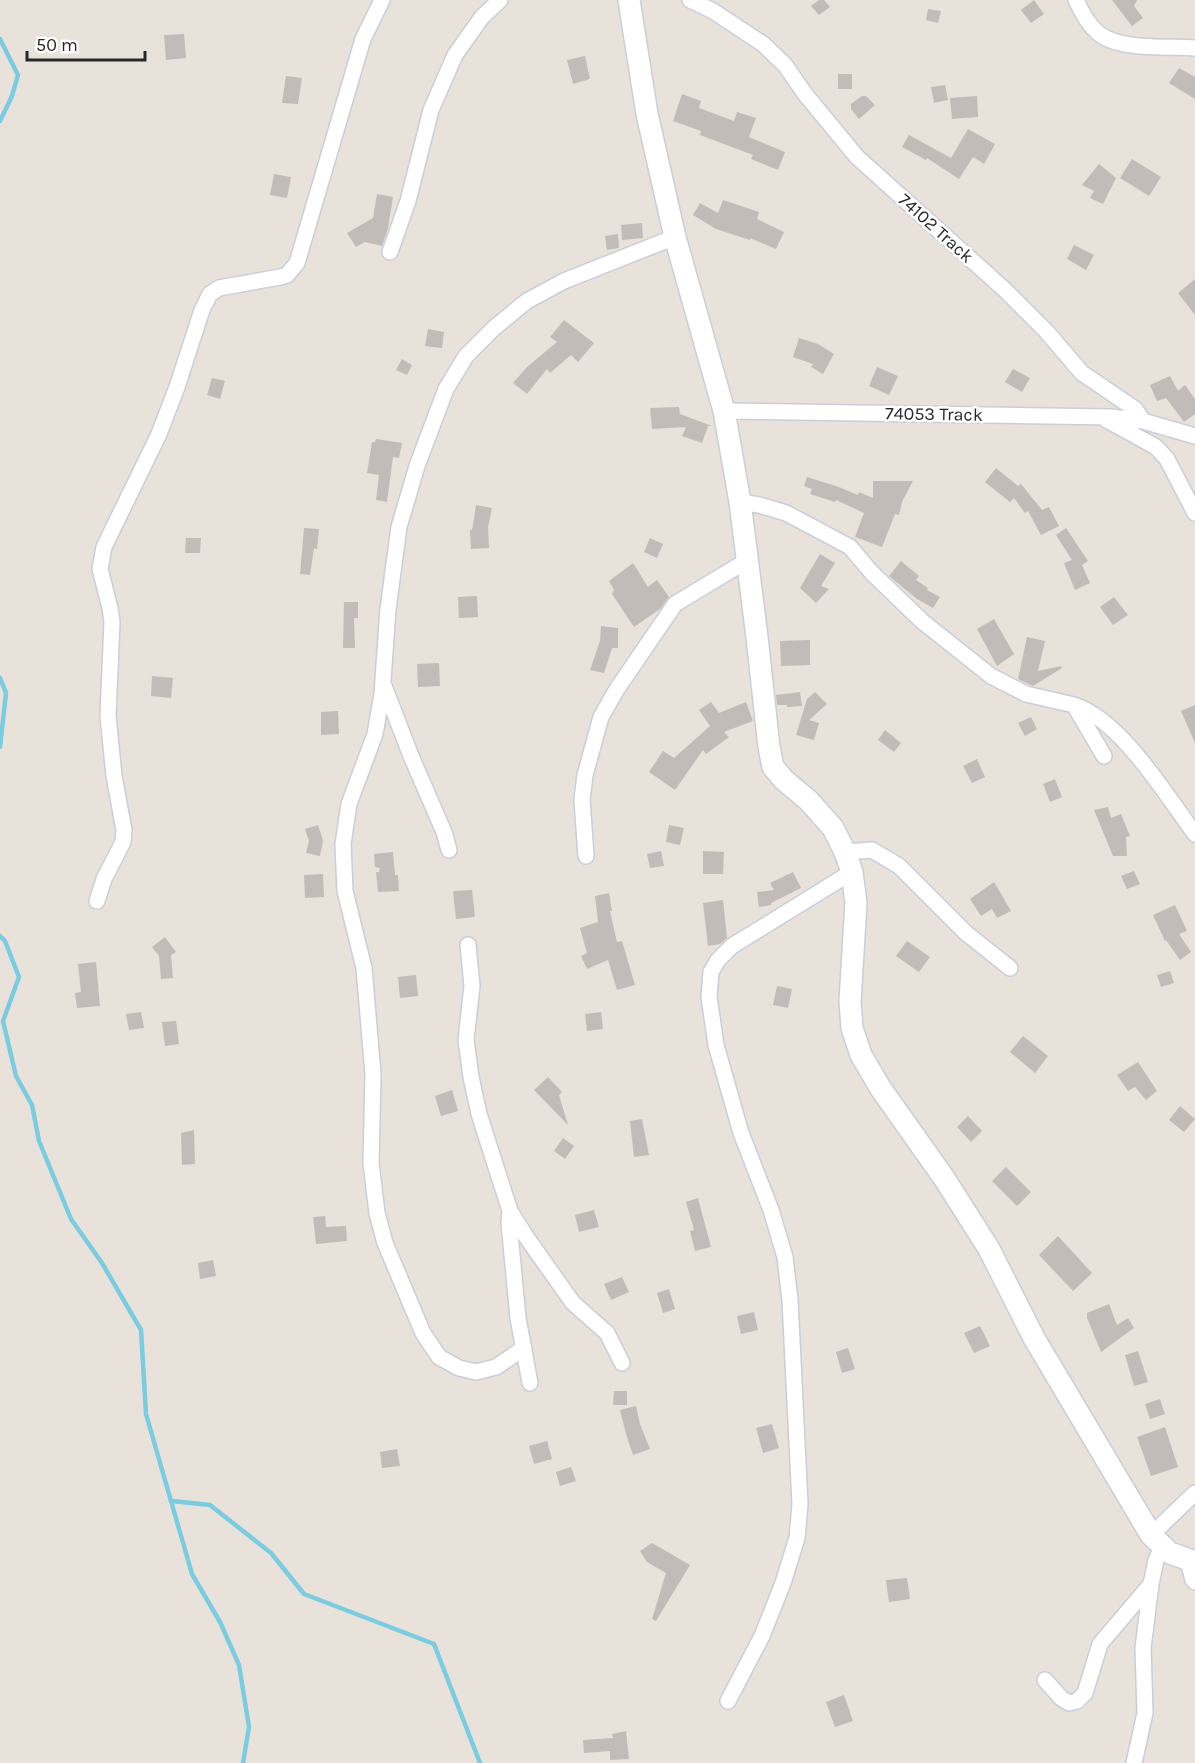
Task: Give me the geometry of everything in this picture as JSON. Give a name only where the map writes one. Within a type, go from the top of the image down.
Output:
[{"type":"street","points":[[97,901],[123,842],[124,830],[114,776],[108,716],[112,622],[100,569],[102,552],[159,434],[202,310],[210,294],[219,288],[287,275],[297,263],[360,48],[373,15],[382,0]]},
{"type":"street","points":[[390,252],[408,201],[431,110],[455,56],[482,17],[500,0]]},
{"type":"street","name":"74102 Track","points":[[690,0],[713,10],[763,44],[785,65],[805,94],[857,157],[1005,290],[1046,331],[1082,373],[1135,409],[1143,421],[1195,436]]},
{"type":"street","points":[[1076,0],[1084,16],[1097,33],[1112,41],[1195,48]]},
{"type":"street","points":[[631,1],[647,114],[675,237],[724,411],[748,560],[773,767],[784,780],[808,800],[833,828],[849,862],[856,903],[850,1001],[852,1028],[861,1055],[881,1089],[944,1178],[989,1249],[1034,1338],[1133,1505],[1157,1540],[1170,1553],[1191,1562],[1192,1580],[1195,1582]]},
{"type":"street","points":[[524,1348],[496,1367],[476,1372],[459,1368],[439,1357],[423,1333],[385,1243],[376,1213],[371,1163],[373,1074],[365,980],[345,891],[343,844],[349,804],[375,734],[383,684],[388,609],[399,527],[417,466],[446,390],[466,356],[494,328],[536,296],[564,280],[675,237]]},
{"type":"street","name":"74053 Track","points":[[724,411],[802,410],[1101,417],[1143,421]]},
{"type":"street","points":[[1101,417],[1156,447],[1167,459],[1195,513]]},
{"type":"street","points":[[740,502],[786,513],[850,547],[872,573],[923,622],[991,676],[1026,694],[1089,710],[1113,730],[1146,767],[1195,834]]},
{"type":"street","points":[[586,856],[582,800],[585,775],[601,717],[617,689],[675,603],[748,560]]},
{"type":"street","points":[[383,684],[444,832],[449,850]]},
{"type":"street","points":[[1074,705],[1104,756]]},
{"type":"street","points":[[728,1701],[762,1636],[783,1583],[797,1538],[800,1504],[790,1300],[785,1257],[771,1210],[741,1133],[716,1045],[709,997],[711,972],[718,960],[732,946],[849,862],[872,850],[898,866],[966,933],[1010,968]]},
{"type":"street","points":[[468,945],[472,986],[466,1040],[471,1077],[482,1124],[510,1211],[573,1303],[607,1333],[622,1363]]},
{"type":"street","points":[[510,1211],[512,1266],[530,1383]]},
{"type":"street","points":[[1134,1763],[1145,1713],[1143,1648],[1157,1540],[1195,1493]]},
{"type":"street","points":[[1045,1680],[1061,1698],[1069,1703],[1077,1701],[1085,1693],[1100,1644],[1151,1584]]},
{"type":"building","points":[[819,0],[824,0],[830,7],[819,15],[811,6]]},
{"type":"building","points":[[1034,0],[1044,14],[1031,23],[1021,10]]},
{"type":"building","points":[[1112,0],[1137,0],[1134,6],[1143,18],[1132,26]]},
{"type":"building","points":[[928,9],[941,11],[938,23],[926,20]]},
{"type":"building","points":[[184,34],[186,58],[166,60],[164,35]]},
{"type":"building","points":[[585,56],[590,79],[573,84],[567,60]]},
{"type":"building","points":[[1179,68],[1195,77],[1195,99],[1169,83]]},
{"type":"building","points":[[838,74],[852,74],[852,89],[838,89]]},
{"type":"building","points":[[286,76],[302,78],[298,104],[282,103]]},
{"type":"building","points":[[945,85],[948,100],[934,103],[931,87]]},
{"type":"building","points":[[682,94],[701,101],[699,108],[734,121],[737,112],[756,118],[749,137],[785,152],[778,170],[751,159],[753,155],[700,135],[701,131],[673,121]]},
{"type":"building","points":[[862,96],[866,96],[875,105],[859,119],[851,109],[851,104]]},
{"type":"building","points":[[977,96],[978,117],[952,119],[950,98]]},
{"type":"building","points":[[968,129],[995,144],[984,164],[973,157],[959,179],[927,158],[926,160],[902,147],[909,135],[951,158]]},
{"type":"building","points":[[1132,159],[1161,177],[1149,196],[1120,178]]},
{"type":"building","points":[[1099,164],[1116,178],[1103,204],[1090,198],[1094,191],[1082,185]]},
{"type":"building","points":[[274,174],[291,177],[287,198],[270,195]]},
{"type":"building","points":[[377,194],[393,197],[388,228],[382,246],[365,242],[356,247],[347,233],[373,218]]},
{"type":"building","points":[[723,200],[759,212],[757,219],[784,232],[776,249],[750,238],[750,240],[716,229],[693,215],[700,203],[718,213]]},
{"type":"building","points":[[642,223],[643,238],[622,240],[621,225]]},
{"type":"building","points":[[618,234],[619,248],[607,250],[605,236]]},
{"type":"building","points":[[1074,245],[1094,255],[1086,270],[1067,259]]},
{"type":"building","points":[[1195,279],[1195,315],[1178,293]]},
{"type":"building","points":[[564,320],[594,343],[578,362],[571,355],[550,373],[547,369],[527,394],[513,383],[527,367],[557,342],[550,337]]},
{"type":"building","points":[[428,329],[444,332],[442,348],[425,346]]},
{"type":"building","points":[[799,338],[818,344],[834,354],[823,374],[811,367],[813,364],[793,357]]},
{"type":"building","points":[[402,359],[412,365],[407,375],[396,370]]},
{"type":"building","points":[[877,367],[898,376],[889,395],[869,386]]},
{"type":"building","points":[[1013,369],[1030,378],[1022,392],[1005,382]]},
{"type":"building","points":[[1170,376],[1178,391],[1185,385],[1195,399],[1195,414],[1184,422],[1166,398],[1157,401],[1150,385]]},
{"type":"building","points":[[212,378],[225,381],[220,399],[207,395]]},
{"type":"building","points":[[679,407],[680,414],[712,426],[708,426],[702,443],[682,436],[686,427],[652,429],[650,408]]},
{"type":"building","points":[[376,439],[402,443],[399,458],[393,457],[387,502],[376,500],[379,475],[367,473],[372,442]]},
{"type":"building","points":[[996,468],[1018,486],[1021,484],[1042,510],[1049,507],[1059,526],[1041,535],[1028,511],[1025,513],[1014,498],[1010,502],[985,482]]},
{"type":"building","points":[[807,477],[873,498],[873,481],[913,481],[902,502],[899,515],[895,514],[882,547],[855,537],[864,513],[836,500],[835,502],[810,494],[812,489],[804,486]]},
{"type":"building","points":[[476,505],[492,508],[488,527],[489,548],[471,549],[470,530],[472,530]]},
{"type":"building","points":[[304,528],[319,529],[317,549],[314,548],[310,575],[300,574]]},
{"type":"building","points":[[1066,528],[1088,561],[1082,565],[1090,583],[1075,590],[1064,563],[1072,560],[1056,535]]},
{"type":"building","points":[[186,538],[201,538],[200,553],[185,553]]},
{"type":"building","points":[[650,538],[663,544],[657,558],[644,552]]},
{"type":"building","points":[[820,554],[835,563],[821,586],[829,589],[816,603],[800,588]]},
{"type":"building","points":[[901,561],[919,576],[916,580],[928,588],[927,590],[940,597],[933,608],[917,599],[889,576]]},
{"type":"building","points":[[633,563],[648,587],[657,580],[669,597],[660,609],[634,627],[612,594],[614,590],[609,581]]},
{"type":"building","points":[[477,596],[478,617],[459,618],[458,597]]},
{"type":"building","points":[[1114,597],[1128,615],[1113,625],[1100,607]]},
{"type":"building","points":[[344,602],[358,602],[358,618],[354,618],[355,648],[343,648]]},
{"type":"building","points":[[994,619],[1014,654],[997,666],[977,629]]},
{"type":"building","points":[[601,626],[618,628],[618,648],[612,648],[604,673],[590,670],[600,641]]},
{"type":"building","points":[[1027,637],[1045,641],[1038,671],[1061,666],[1062,668],[1033,686],[1018,679]]},
{"type":"building","points":[[810,640],[810,665],[781,666],[780,641]]},
{"type":"building","points":[[439,663],[440,686],[418,687],[417,664]]},
{"type":"building","points":[[152,676],[173,678],[171,698],[151,696]]},
{"type":"building","points":[[800,692],[802,706],[777,705],[776,695]]},
{"type":"building","points":[[815,692],[827,704],[809,720],[819,723],[814,740],[796,735],[807,699]]},
{"type":"building","points":[[711,702],[719,713],[746,702],[753,721],[724,732],[729,737],[706,754],[703,750],[675,790],[649,772],[663,751],[674,758],[710,726],[699,710]]},
{"type":"building","points":[[1195,705],[1195,743],[1181,711]]},
{"type":"building","points":[[338,711],[339,734],[321,735],[321,712]]},
{"type":"building","points":[[1031,717],[1037,729],[1025,736],[1018,723]]},
{"type":"building","points":[[885,730],[901,743],[894,752],[878,740]]},
{"type":"building","points":[[977,759],[985,777],[972,783],[963,766]]},
{"type":"building","points":[[1055,779],[1062,797],[1050,802],[1043,784]]},
{"type":"building","points":[[1108,807],[1111,818],[1121,814],[1130,836],[1126,837],[1127,856],[1113,856],[1094,810]]},
{"type":"building","points":[[318,825],[323,840],[320,856],[306,853],[309,841],[305,829]]},
{"type":"building","points":[[669,825],[684,828],[680,845],[666,842]]},
{"type":"building","points":[[661,851],[664,866],[650,868],[647,854]]},
{"type":"building","points":[[703,851],[724,852],[723,874],[703,874]]},
{"type":"building","points":[[393,852],[399,891],[378,892],[376,872],[379,872],[380,868],[375,867],[374,854]]},
{"type":"building","points":[[1134,871],[1140,884],[1127,889],[1121,876]]},
{"type":"building","points":[[793,872],[801,888],[771,905],[759,907],[757,892],[774,890],[770,883]]},
{"type":"building","points":[[323,874],[324,897],[305,898],[304,875]]},
{"type":"building","points":[[994,882],[1011,911],[997,918],[992,909],[981,916],[970,899]]},
{"type":"building","points":[[472,890],[475,917],[456,919],[453,891]]},
{"type":"building","points":[[609,893],[612,911],[610,911],[617,942],[622,941],[635,985],[617,990],[608,960],[587,969],[581,956],[587,953],[580,928],[598,922],[595,896]]},
{"type":"building","points":[[723,900],[727,938],[720,944],[708,946],[703,903]]},
{"type":"building","points":[[1175,905],[1187,931],[1179,934],[1191,952],[1180,960],[1165,941],[1153,915]]},
{"type":"building","points":[[165,937],[176,952],[171,955],[173,978],[161,979],[159,956],[152,947]]},
{"type":"building","points":[[907,941],[930,957],[919,972],[896,956]]},
{"type":"building","points":[[96,962],[100,1006],[77,1008],[75,993],[81,992],[78,964]]},
{"type":"building","points":[[1170,971],[1174,983],[1161,987],[1157,975]]},
{"type":"building","points":[[416,975],[418,996],[400,998],[398,977]]},
{"type":"building","points":[[777,986],[792,989],[788,1008],[773,1005]]},
{"type":"building","points":[[141,1012],[144,1028],[129,1030],[126,1014]]},
{"type":"building","points":[[601,1012],[603,1029],[587,1031],[585,1014]]},
{"type":"building","points":[[176,1021],[179,1044],[165,1046],[162,1022]]},
{"type":"building","points":[[1023,1036],[1048,1056],[1035,1073],[1010,1052]]},
{"type":"building","points":[[1138,1062],[1157,1091],[1146,1100],[1135,1087],[1128,1091],[1117,1075]]},
{"type":"building","points":[[548,1077],[562,1092],[559,1095],[568,1125],[534,1090]]},
{"type":"building","points":[[452,1090],[458,1111],[441,1116],[435,1096]]},
{"type":"building","points":[[1180,1106],[1195,1119],[1184,1132],[1169,1120]]},
{"type":"building","points":[[968,1116],[982,1131],[971,1142],[957,1127]]},
{"type":"building","points":[[642,1119],[649,1155],[634,1157],[630,1121]]},
{"type":"building","points":[[194,1130],[195,1164],[182,1165],[181,1133]]},
{"type":"building","points":[[563,1138],[574,1146],[565,1159],[554,1151]]},
{"type":"building","points":[[1006,1167],[1031,1192],[1017,1206],[992,1181]]},
{"type":"building","points":[[698,1198],[711,1247],[695,1251],[690,1231],[694,1230],[686,1202]]},
{"type":"building","points":[[594,1210],[599,1227],[579,1232],[575,1215]]},
{"type":"building","points":[[325,1216],[326,1227],[346,1226],[347,1241],[316,1244],[313,1217]]},
{"type":"building","points":[[1058,1236],[1092,1273],[1073,1291],[1039,1255]]},
{"type":"building","points":[[213,1260],[216,1276],[200,1279],[198,1263]]},
{"type":"building","points":[[622,1277],[629,1292],[611,1300],[604,1284]]},
{"type":"building","points":[[669,1289],[675,1309],[663,1313],[657,1293]]},
{"type":"building","points":[[1109,1304],[1117,1325],[1128,1318],[1134,1328],[1101,1352],[1087,1313]]},
{"type":"building","points":[[754,1312],[758,1330],[741,1334],[737,1316]]},
{"type":"building","points":[[980,1326],[990,1346],[974,1353],[964,1333]]},
{"type":"building","points":[[848,1348],[855,1369],[842,1373],[836,1352]]},
{"type":"building","points":[[1138,1351],[1148,1382],[1134,1386],[1125,1355]]},
{"type":"building","points":[[614,1391],[627,1391],[627,1405],[613,1405]]},
{"type":"building","points":[[1160,1399],[1165,1414],[1150,1419],[1145,1404]]},
{"type":"building","points":[[636,1406],[650,1449],[633,1455],[620,1410]]},
{"type":"building","points":[[772,1424],[779,1448],[763,1453],[756,1428]]},
{"type":"building","points":[[1165,1427],[1178,1467],[1151,1476],[1137,1437]]},
{"type":"building","points":[[547,1441],[552,1459],[534,1464],[529,1446]]},
{"type":"building","points":[[397,1449],[400,1466],[382,1468],[380,1452]]},
{"type":"building","points":[[571,1467],[576,1481],[560,1486],[556,1472]]},
{"type":"building","points":[[652,1543],[690,1565],[656,1621],[652,1619],[666,1573],[647,1562],[640,1551]]},
{"type":"building","points":[[907,1578],[910,1599],[889,1602],[886,1580]]},
{"type":"building","points":[[844,1695],[853,1721],[835,1727],[826,1702]]},
{"type":"building","points":[[626,1731],[629,1759],[610,1760],[610,1751],[584,1753],[583,1740],[613,1738],[612,1734]]},
{"type":"waterway","points":[[0,39],[18,75],[12,96],[0,121]]},
{"type":"waterway","points":[[0,678],[6,693],[0,747]]},
{"type":"waterway","points":[[0,936],[5,941],[19,977],[3,1021],[16,1076],[32,1105],[39,1141],[71,1219],[102,1263],[141,1330],[146,1414],[192,1574],[220,1622],[239,1665],[249,1727],[243,1763]]},
{"type":"waterway","points":[[172,1501],[210,1505],[271,1553],[304,1594],[434,1644],[480,1763]]}]
